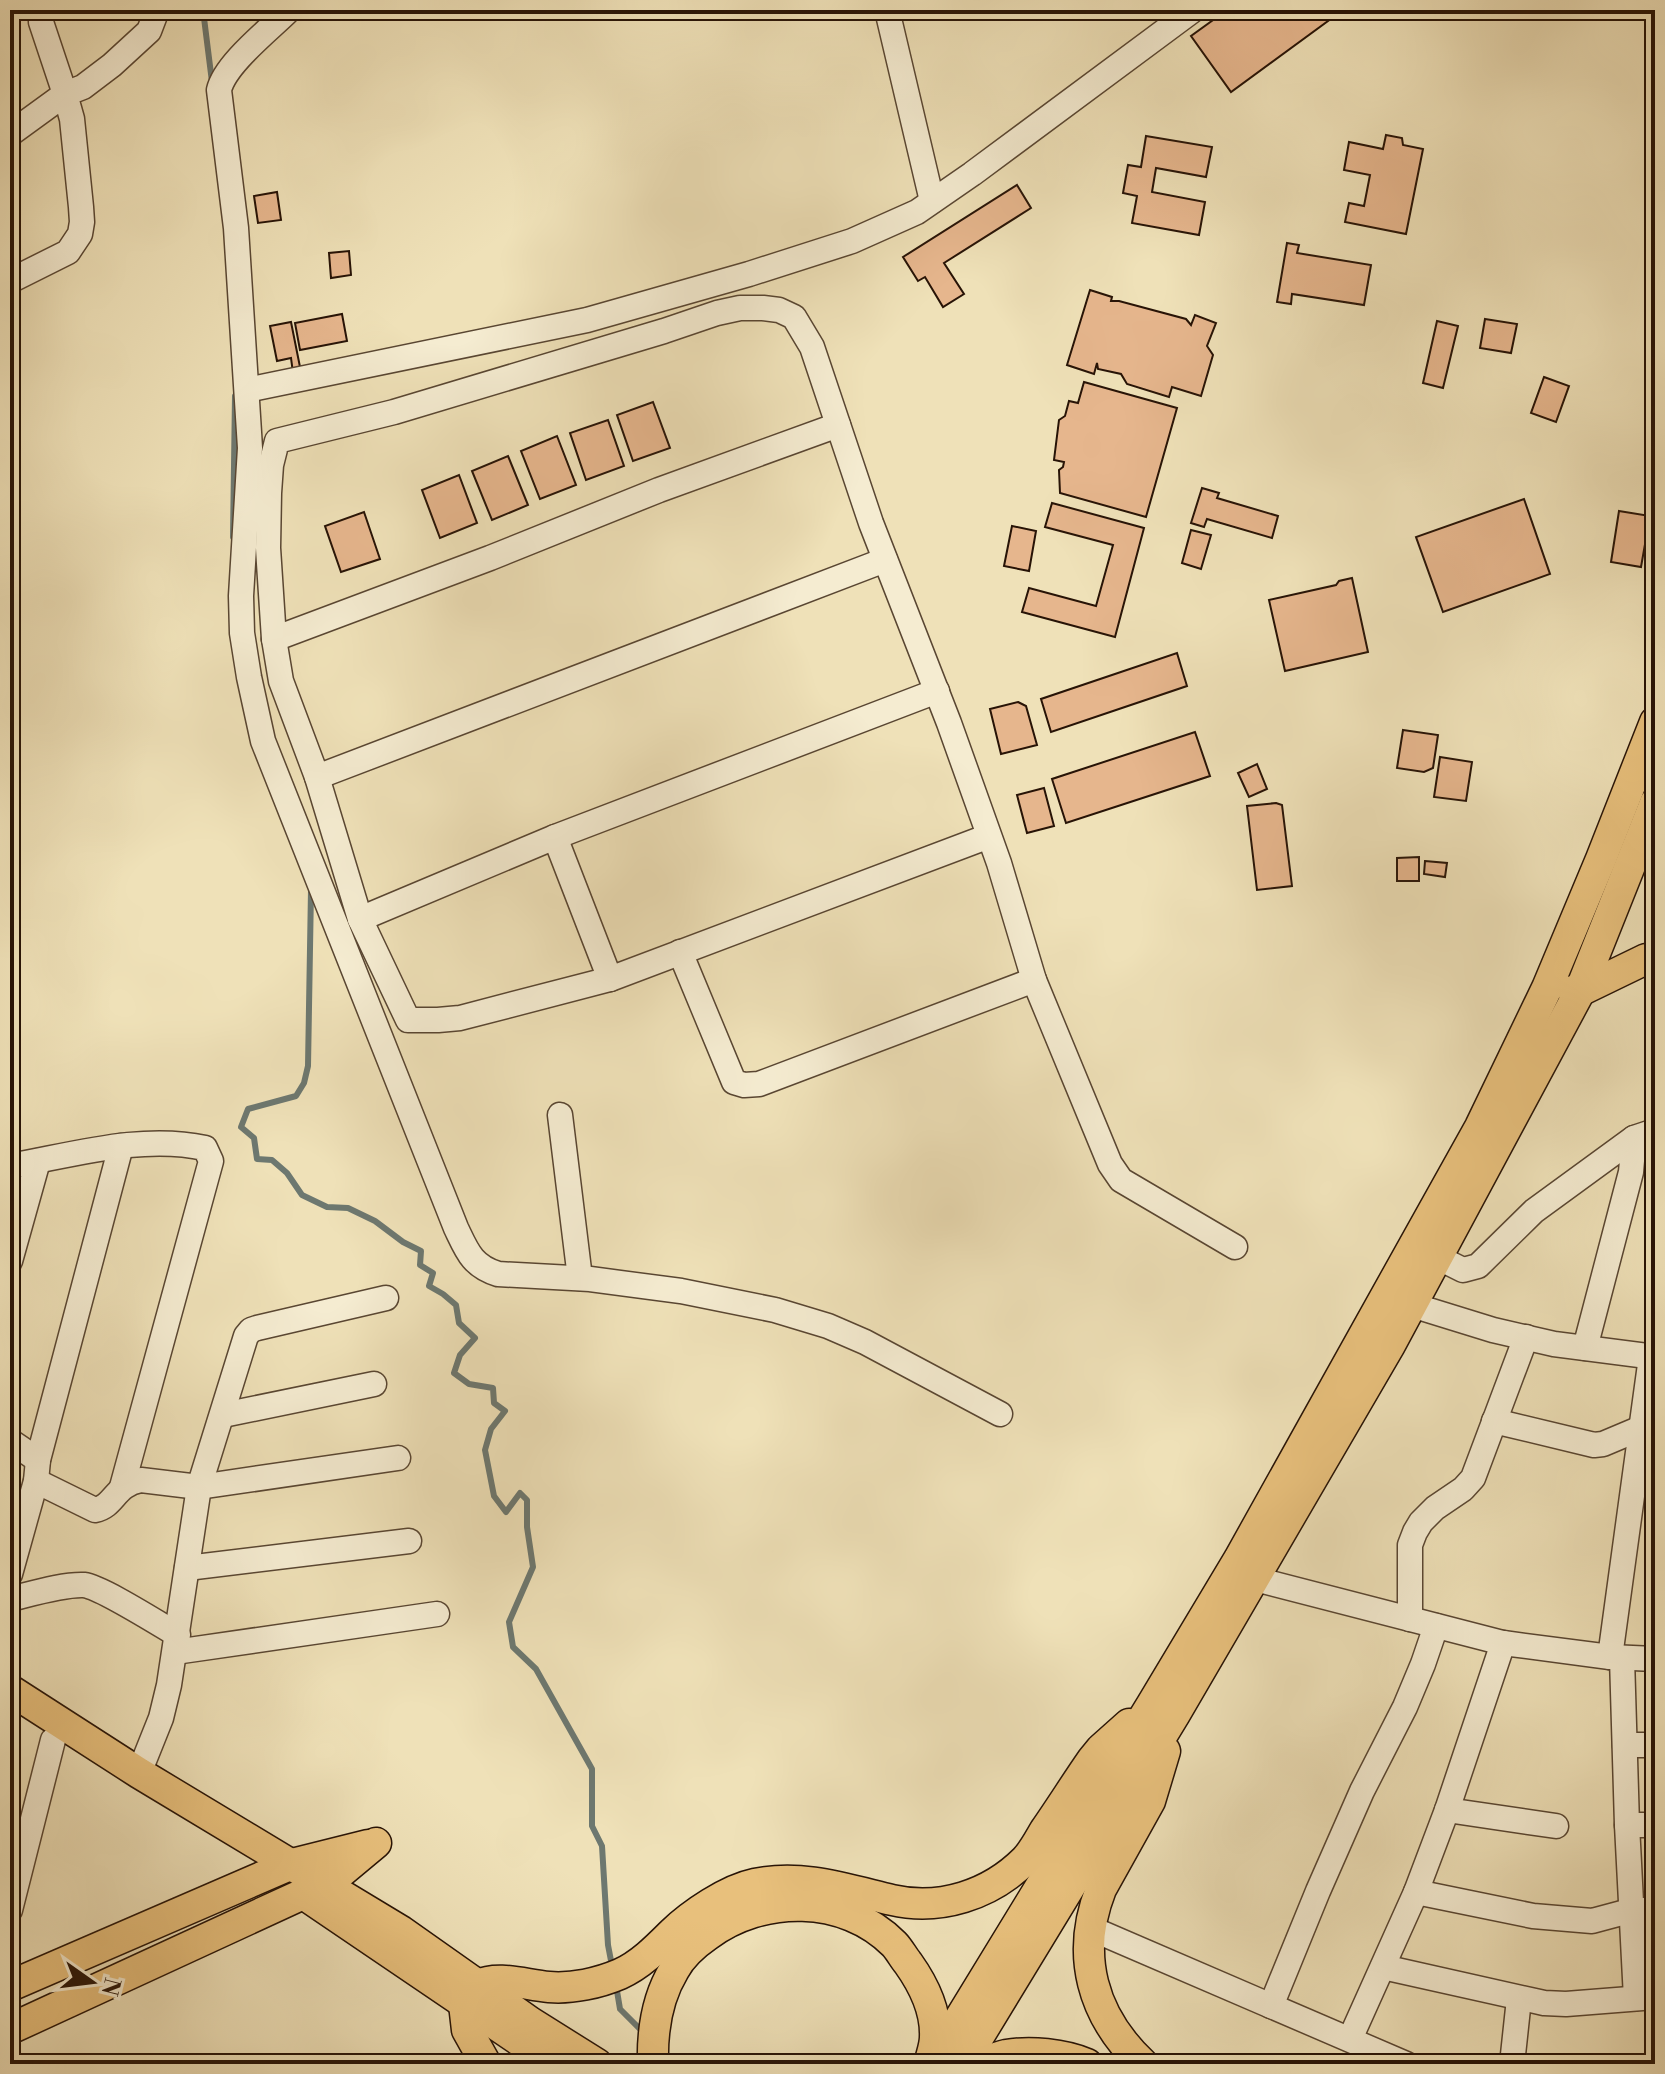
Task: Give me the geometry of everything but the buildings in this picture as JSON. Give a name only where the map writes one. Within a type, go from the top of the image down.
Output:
[{"type":"main road","points":[[931,2064],[1164,1709],[1255,1579],[1379,1337],[1547,988],[1655,722]]},
{"type":"main road","points":[[962,2064],[1164,1709],[1239,1559],[1379,1337],[1412,1305],[1580,991],[1655,803]]},
{"type":"main road","points":[[1547,988],[1580,991],[1652,954]]},
{"type":"main road","points":[[10,1690],[471,1994],[554,2064]]},
{"type":"main road","points":[[1143,2064],[1106,2020],[1092,1982],[1090,1928],[1101,1889],[1150,1801],[1164,1709]]},
{"type":"main road","points":[[486,2064],[467,2030],[471,1994],[488,1980],[552,1987],[585,1984],[623,1973],[656,1950],[674,1931],[704,1908],[752,1884],[791,1880],[821,1882],[895,1901],[926,1904],[961,1899],[993,1886],[1027,1859],[1101,1749],[1164,1709]]},
{"type":"main road","points":[[10,1713],[95,1768],[282,1868]]},
{"type":"main road","points":[[10,1986],[282,1868],[376,1843],[340,1873],[312,1888],[10,2029]]},
{"type":"main road","points":[[653,2064],[655,2022],[661,2001],[674,1969],[692,1946],[743,1914],[773,1907],[810,1905],[838,1911],[871,1926],[894,1944],[916,1974],[932,2009],[935,2037],[931,2064]]},
{"type":"main road","points":[[471,1994],[530,2022],[597,2064]]},
{"type":"main road","points":[[982,2064],[1004,2056],[1035,2054],[1074,2059],[1087,2064]]},
{"type":"street","points":[[10,281],[68,252],[80,234],[82,222],[72,119],[41,22],[41,10]]},
{"type":"street","points":[[10,134],[112,65],[149,31],[157,10]]},
{"type":"street","points":[[289,10],[228,70],[219,90],[236,228],[250,448],[241,596],[242,633],[263,741],[444,1200],[470,1258],[486,1271],[498,1274],[580,1278],[681,1291],[775,1310],[828,1326],[865,1342],[1000,1414]]},
{"type":"street","points":[[887,10],[932,201]]},
{"type":"street","points":[[247,390],[587,320],[852,241],[917,212],[1193,10]]},
{"type":"street","points":[[989,836],[610,979],[460,1018],[408,1020],[360,919],[317,777],[281,681],[274,639],[268,548],[271,465],[277,441],[394,412],[717,313],[740,308],[779,310],[794,317],[812,347],[885,560],[937,691],[989,836],[1034,980],[1110,1164],[1121,1180],[1235,1247]]},
{"type":"street","points":[[274,639],[490,558],[659,490],[838,425]]},
{"type":"street","points":[[317,777],[885,560]]},
{"type":"street","points":[[360,919],[555,837],[937,691]]},
{"type":"street","points":[[555,837],[610,979]]},
{"type":"street","points":[[680,952],[734,1082],[744,1085],[759,1084],[1034,980]]},
{"type":"street","points":[[560,1115],[580,1278]]},
{"type":"street","points":[[1437,1257],[1463,1270],[1478,1266],[1534,1211],[1644,1135]]},
{"type":"street","points":[[1585,1348],[1631,1172],[1644,1135]]},
{"type":"street","points":[[10,1166],[121,1146],[182,1143],[205,1148],[211,1161],[122,1487]]},
{"type":"street","points":[[10,1574],[15,1538],[37,1470],[121,1146]]},
{"type":"street","points":[[10,1261],[38,1161]]},
{"type":"street","points":[[139,1773],[161,1718],[176,1643],[199,1487],[246,1336],[251,1330],[386,1298]]},
{"type":"street","points":[[1383,1967],[1519,1999],[1566,2004],[1646,1998],[1644,1910],[1627,1825],[1625,1745],[1616,1657],[1641,1428],[1653,1357],[1554,1344],[1493,1330],[1412,1305]]},
{"type":"street","points":[[1410,1619],[1410,1545],[1415,1532],[1435,1508],[1463,1489],[1473,1478],[1526,1337]]},
{"type":"street","points":[[223,1415],[374,1384]]},
{"type":"street","points":[[1494,1421],[1594,1445],[1641,1428]]},
{"type":"street","points":[[10,1441],[37,1470],[95,1510],[106,1506],[122,1487],[133,1481],[199,1487],[398,1458]]},
{"type":"street","points":[[187,1568],[409,1541]]},
{"type":"street","points":[[1255,1579],[1503,1643],[1655,1659]]},
{"type":"street","points":[[10,1599],[85,1585],[104,1594],[176,1643],[437,1614]]},
{"type":"street","points":[[1271,2006],[1362,1791],[1405,1707],[1436,1626]]},
{"type":"street","points":[[1354,2049],[1383,1967],[1447,1810],[1503,1643]]},
{"type":"street","points":[[10,1910],[53,1740]]},
{"type":"street","points":[[1625,1745],[1655,1745]]},
{"type":"street","points":[[1447,1810],[1556,1826]]},
{"type":"street","points":[[1627,1825],[1655,1825]]},
{"type":"street","points":[[1416,1892],[1533,1916],[1592,1921],[1644,1910]]},
{"type":"street","points":[[1090,1928],[1271,2006],[1354,2049],[1406,2064]]},
{"type":"street","points":[[1512,2064],[1519,1999]]},
{"type":"waterway","points":[[203,10],[212,82]]},
{"type":"waterway","points":[[233,537],[235,396]]},
{"type":"waterway","points":[[311,890],[308,1066],[304,1083],[296,1096],[248,1109],[241,1127],[254,1138],[257,1159],[272,1160],[287,1173],[302,1195],[327,1207],[348,1208],[375,1221],[421,1251],[420,1265],[433,1273],[429,1286],[456,1305],[459,1323],[475,1338],[460,1355],[454,1373],[469,1384],[493,1388],[494,1403],[505,1411],[491,1429],[485,1450],[494,1496],[506,1512],[520,1493],[527,1500],[527,1527],[533,1567],[509,1622],[513,1647],[536,1669],[592,1769],[592,1826],[602,1846],[612,1966]]},
{"type":"waterway","points":[[616,1985],[620,2009],[643,2032]]}]
